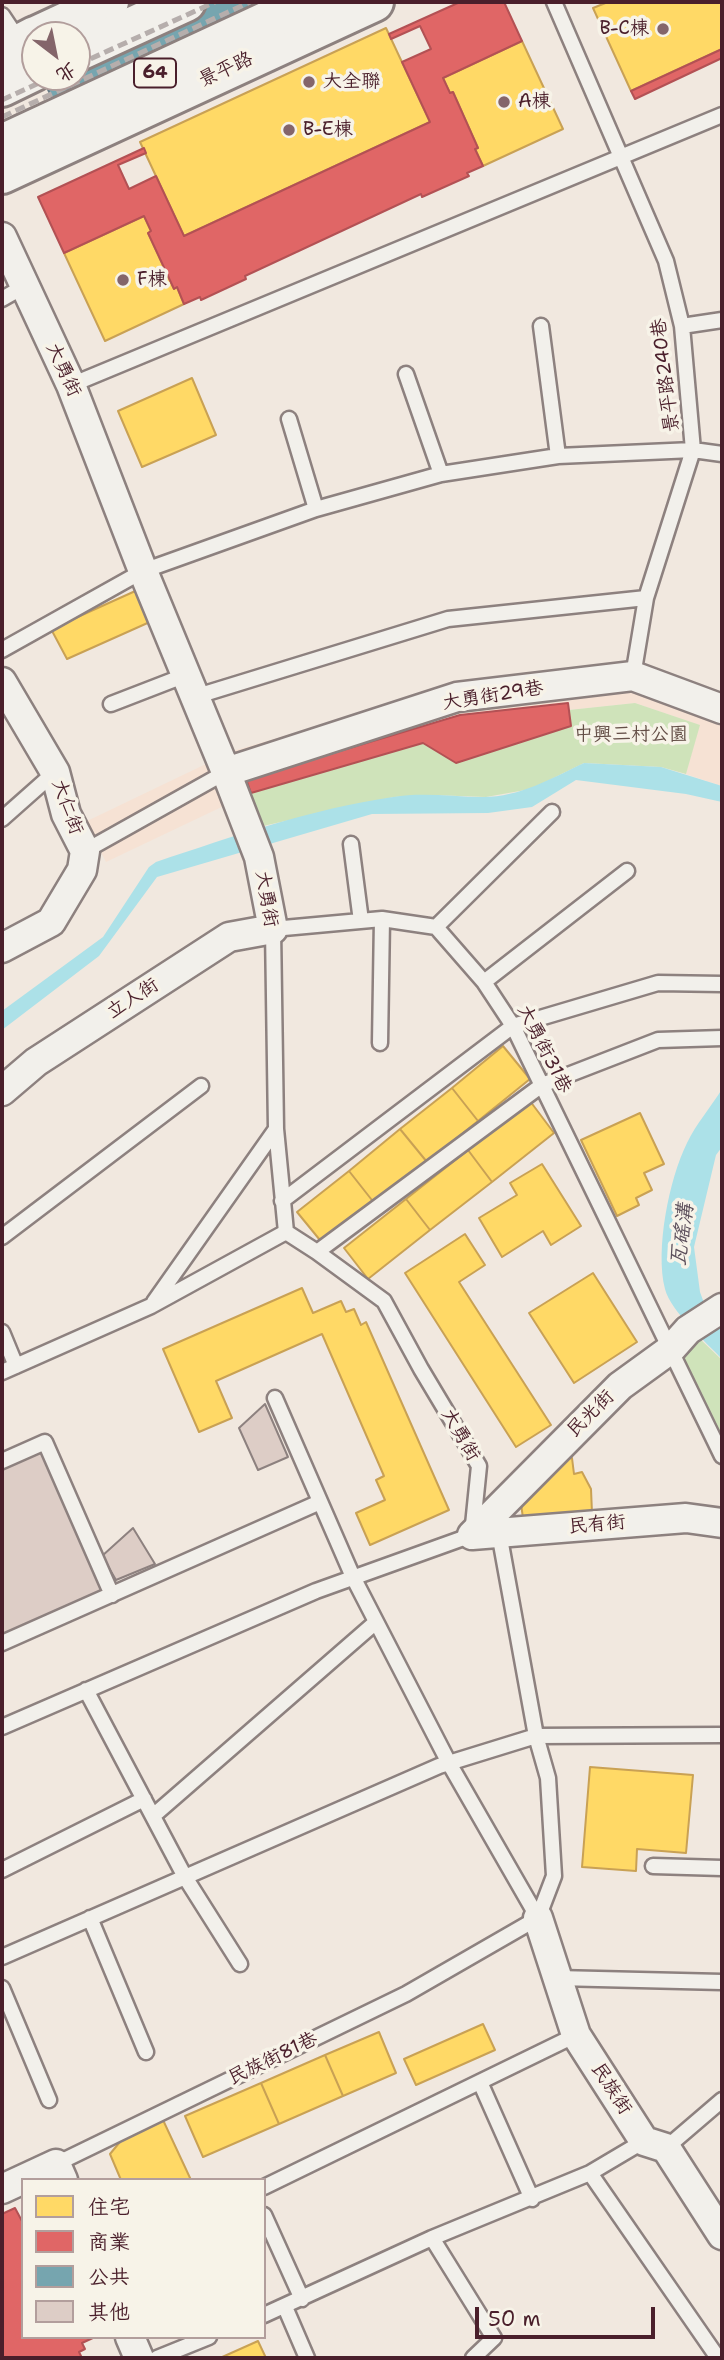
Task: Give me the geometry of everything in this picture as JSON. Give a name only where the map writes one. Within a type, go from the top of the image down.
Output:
[{"type":"main road","points":[[91,46],[186,2]]},
{"type":"main road","name":"64","points":[[2,144],[308,2]]},
{"type":"main road","name":"景平路","points":[[2,174],[374,2]]},
{"type":"main road","points":[[65,21],[102,3]]},
{"type":"main road","points":[[2,87],[21,44]]},
{"type":"street","name":"大勇街","points":[[2,237],[13,293],[71,385],[143,571],[247,825],[259,857],[273,929]]},
{"type":"street","name":"大勇街29巷","points":[[226,772],[457,698],[634,676],[722,709]]},
{"type":"street","name":"大仁街","points":[[2,682],[55,772],[66,814],[85,851],[82,870],[51,922],[2,948]]},
{"type":"street","name":"立人街","points":[[2,1090],[36,1062],[229,937],[273,929]]},
{"type":"street","name":"民光街","points":[[485,1534],[620,1385],[721,1308]]},
{"type":"street","name":"民有街","points":[[485,1534],[686,1518],[722,1522]]},
{"type":"street","name":"民族街","points":[[538,1918],[576,2035],[722,2235]]},
{"type":"street","name":"民族街81巷","points":[[40,2178],[60,2172]]},
{"type":"street","name":"民族街81巷","points":[[2,2189],[21,2183]]},
{"type":"street","points":[[131,2339],[139,2358]]},
{"type":"lane","name":"景平路240巷","points":[[554,2],[666,261],[682,326],[693,450],[646,598],[634,676]]},
{"type":"lane","points":[[71,385],[722,115]]},
{"type":"lane","points":[[682,326],[722,320]]},
{"type":"lane","points":[[541,326],[558,456]]},
{"type":"lane","points":[[406,374],[441,474]]},
{"type":"lane","points":[[289,419],[316,509]]},
{"type":"lane","points":[[2,650],[143,571],[316,509],[441,474],[558,456],[693,450],[722,454]]},
{"type":"lane","points":[[111,704],[448,619],[646,598]]},
{"type":"lane","points":[[2,819],[55,772]]},
{"type":"lane","points":[[85,851],[226,772]]},
{"type":"lane","points":[[273,929],[382,919],[436,927],[552,812]]},
{"type":"lane","points":[[351,844],[361,921]]},
{"type":"lane","points":[[484,982],[627,871]]},
{"type":"lane","points":[[380,1043],[382,919]]},
{"type":"lane","name":"大勇街31巷","points":[[436,927],[484,982],[513,1026],[542,1085],[680,1340],[722,1456]]},
{"type":"lane","name":"大勇街","points":[[273,929],[276,1129],[286,1232],[384,1301],[479,1466],[485,1534],[548,1778],[554,1876],[538,1918]]},
{"type":"lane","points":[[282,1201],[513,1026],[658,984],[722,984]]},
{"type":"lane","points":[[317,1252],[542,1085],[658,1040],[722,1038]]},
{"type":"lane","points":[[2,1237],[201,1086]]},
{"type":"lane","points":[[151,1306],[276,1129]]},
{"type":"lane","points":[[2,1332],[9,1369],[151,1306],[286,1232]]},
{"type":"lane","points":[[275,1398],[353,1577],[449,1763],[538,1918]]},
{"type":"lane","points":[[2,1461],[45,1442],[111,1595]]},
{"type":"lane","points":[[2,1643],[320,1502]]},
{"type":"lane","points":[[2,1727],[316,1591],[485,1534]]},
{"type":"lane","points":[[153,1816],[376,1622]]},
{"type":"lane","points":[[86,1690],[185,1877],[240,1964]]},
{"type":"lane","points":[[2,1957],[449,1763],[536,1736],[722,1735]]},
{"type":"lane","points":[[2,1870],[144,1799]]},
{"type":"lane","points":[[653,1866],[722,1868]]},
{"type":"lane","name":"民族街81巷","points":[[60,2172],[406,1994],[538,1918]]},
{"type":"lane","points":[[90,1919],[146,2052]]},
{"type":"lane","points":[[557,1978],[722,1982]]},
{"type":"lane","points":[[2,1987],[49,2100]]},
{"type":"lane","points":[[266,2186],[576,2035]]},
{"type":"lane","points":[[480,2082],[532,2199]]},
{"type":"lane","points":[[266,2314],[432,2238],[532,2199],[655,2145],[722,2100]]},
{"type":"lane","points":[[590,2173],[718,2358]]},
{"type":"lane","points":[[266,2219],[302,2299]]},
{"type":"lane","points":[[432,2238],[494,2338],[473,2358]]},
{"type":"lane","points":[[285,2307],[307,2358]]},
{"type":"lane","points":[[157,2358],[204,2339]]},
{"type":"shaded area","points":[[643,665],[722,695],[722,786],[686,774],[699,725],[635,703],[569,710],[456,763],[423,743],[251,793],[106,862],[85,822],[233,751],[458,685]]},
{"type":"green space","name":"中興三村公園","points":[[635,703],[700,725],[686,774],[661,767],[584,763],[531,789],[486,797],[394,797],[263,826],[251,793],[423,743],[456,763],[569,710]]},
{"type":"green space","points":[[699,1338],[722,1360],[722,1440],[680,1352]]},
{"type":"water","points":[[584,763],[661,767],[722,786],[722,802],[686,794],[576,780],[532,807],[488,813],[372,814],[157,877],[99,956],[2,1030],[2,1011],[103,937],[149,867],[156,862],[273,824],[362,802],[416,795],[483,797],[510,794],[535,786]]},
{"type":"water","name":"瓦磘溝","points":[[722,1089],[722,1147],[716,1155],[694,1247],[700,1292],[708,1314],[722,1330],[722,1359],[674,1307],[665,1289],[662,1255],[669,1195],[680,1158],[695,1129]]},
{"type":"building: 住宅","name":"B-C棟","points":[[608,2],[722,2],[722,49],[631,91],[593,8]]},
{"type":"building: 住宅","name":"B-E棟","points":[[386,28],[430,122],[184,236],[140,142]]},
{"type":"building: 住宅","name":"A棟","points":[[522,41],[563,129],[483,166],[475,149],[478,148],[453,92],[450,93],[443,78]]},
{"type":"building: 住宅","name":"F棟","points":[[144,216],[151,231],[148,233],[174,289],[177,287],[184,304],[105,341],[64,253]]},
{"type":"building: 住宅","points":[[192,378],[216,435],[142,467],[118,411]]},
{"type":"building: 住宅","points":[[142,588],[152,621],[67,659],[51,629]]},
{"type":"building: 住宅","points":[[503,1046],[530,1079],[478,1121],[452,1088]]},
{"type":"building: 住宅","points":[[452,1088],[478,1121],[427,1162],[400,1129]]},
{"type":"building: 住宅","points":[[530,1101],[554,1133],[492,1182],[468,1150]]},
{"type":"building: 住宅","points":[[640,1113],[664,1164],[644,1173],[652,1190],[636,1198],[639,1205],[617,1216],[581,1140]]},
{"type":"building: 住宅","points":[[400,1129],[427,1162],[375,1204],[349,1171]]},
{"type":"building: 住宅","points":[[468,1150],[492,1182],[430,1230],[406,1199]]},
{"type":"building: 住宅","points":[[542,1164],[581,1226],[551,1245],[543,1231],[502,1257],[479,1218],[517,1195],[510,1183]]},
{"type":"building: 住宅","points":[[349,1171],[375,1204],[324,1245],[297,1212]]},
{"type":"building: 住宅","points":[[406,1199],[430,1230],[368,1279],[344,1248]]},
{"type":"building: 住宅","points":[[465,1234],[485,1265],[459,1282],[551,1425],[516,1447],[405,1273]]},
{"type":"building: 住宅","points":[[593,1273],[637,1342],[574,1383],[529,1313]]},
{"type":"building: 住宅","points":[[302,1288],[313,1313],[341,1301],[346,1312],[354,1309],[361,1325],[366,1322],[449,1510],[370,1545],[356,1513],[385,1500],[376,1480],[384,1476],[322,1334],[216,1381],[232,1418],[199,1432],[163,1349]]},
{"type":"building: 住宅","points":[[572,1458],[574,1474],[582,1472],[591,1489],[592,1513],[523,1518],[518,1483],[537,1463]]},
{"type":"building: 住宅","points":[[590,1767],[693,1775],[686,1853],[637,1849],[636,1871],[582,1867]]},
{"type":"building: 住宅","points":[[483,2024],[495,2050],[416,2085],[404,2059]]},
{"type":"building: 住宅","points":[[379,2032],[396,2073],[343,2096],[325,2055]]},
{"type":"building: 住宅","points":[[325,2055],[343,2096],[279,2124],[261,2083]]},
{"type":"building: 住宅","points":[[261,2083],[279,2124],[203,2157],[185,2116]]},
{"type":"building: 住宅","points":[[163,2120],[190,2178],[120,2178],[110,2154],[124,2137]]},
{"type":"building: 住宅","points":[[258,2341],[266,2358],[220,2358]]},
{"type":"building: 商業","points":[[460,2],[504,2],[522,41],[443,78],[450,93],[453,92],[478,148],[475,149],[483,166],[467,173],[469,176],[422,197],[421,194],[245,276],[246,279],[201,300],[200,297],[184,304],[177,287],[174,289],[148,233],[151,231],[144,216],[64,253],[38,197],[144,148],[146,153],[118,165],[129,189],[156,176],[184,236],[430,122],[402,62],[431,49],[420,26],[391,39],[389,34]]},
{"type":"building: 商業","points":[[722,49],[722,58],[635,99],[631,91]]},
{"type":"building: 商業","points":[[568,703],[571,726],[456,763],[423,743],[251,793],[246,779],[460,715]]},
{"type":"building: 商業","points":[[15,2208],[21,2219],[21,2339],[91,2339],[82,2343],[85,2349],[79,2352],[82,2358],[2,2358],[2,2214]]},
{"type":"building: 公共","points":[[134,2],[319,2],[64,123],[49,91],[91,91],[91,22]]},
{"type":"building: 其他","points":[[265,1404],[288,1457],[258,1470],[239,1428]]},
{"type":"building: 其他","points":[[42,1450],[103,1594],[2,1637],[2,1468]]},
{"type":"building: 其他","points":[[133,1528],[155,1564],[116,1580],[102,1556]]},
{"type":"railway","points":[[91,59],[215,2]]},
{"type":"railway","points":[[2,117],[250,2]]},
{"type":"railway","points":[[2,100],[22,91]]},
{"type":"place","name":"B-C棟","points":[[663,29]]},
{"type":"place","name":"大全聯","points":[[309,82]]},
{"type":"place","name":"A棟","points":[[504,102]]},
{"type":"place","name":"B-E棟","points":[[289,130]]},
{"type":"place","name":"F棟","points":[[123,280]]}]
